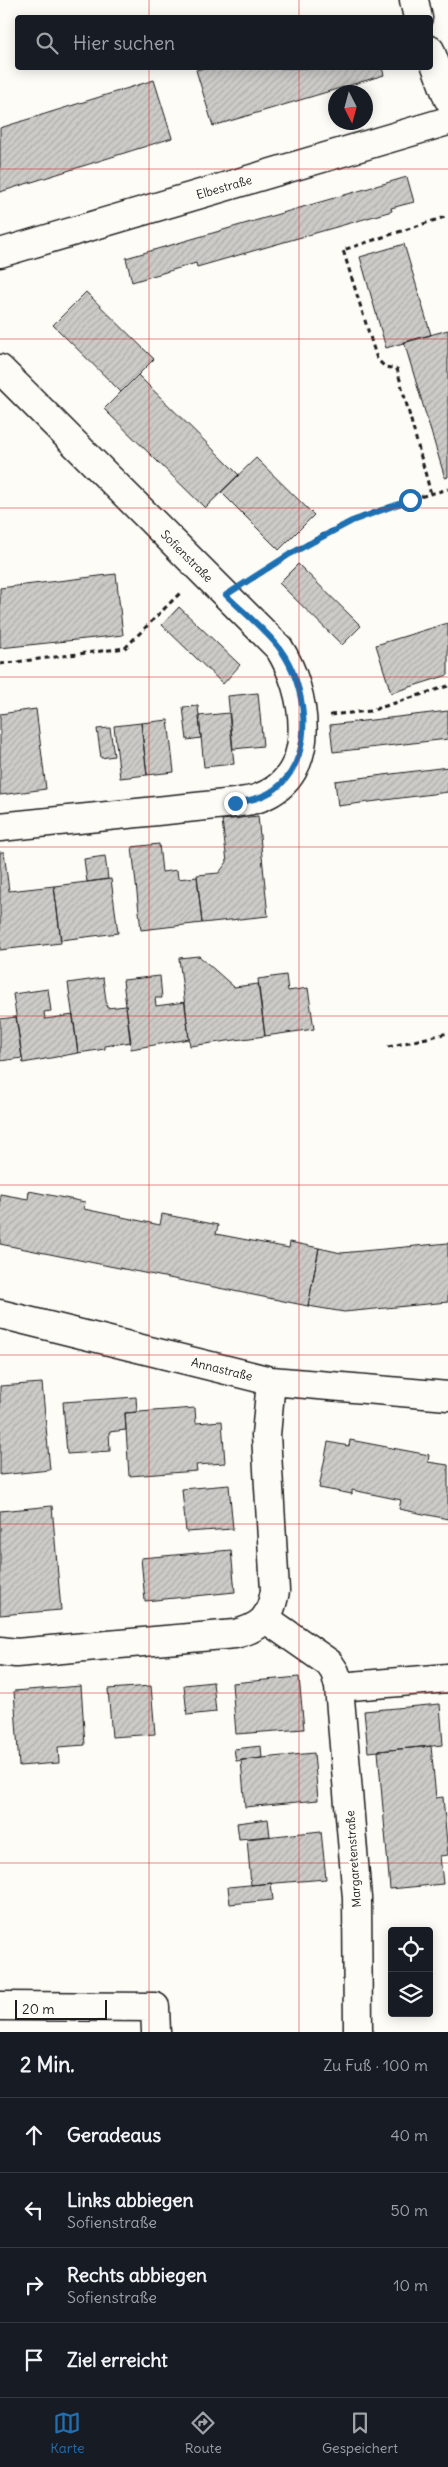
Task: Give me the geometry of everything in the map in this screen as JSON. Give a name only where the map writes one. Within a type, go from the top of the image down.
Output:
[{"type":"street","points":[[414,0],[417,15]]},
{"type":"street","points":[[433,58],[448,98]]},
{"type":"street","name":"Elbestraße","points":[[0,253],[448,121]]},
{"type":"street","name":"Sofienstraße","points":[[0,369],[280,648],[294,675],[300,692],[302,717],[302,743],[294,767],[281,784],[262,797],[235,803],[0,827]]},
{"type":"street","name":"Annastraße","points":[[0,1314],[271,1381],[448,1396]]},
{"type":"street","points":[[0,1651],[16,1653],[235,1634],[253,1629],[266,1619],[272,1609],[275,1591],[266,1435],[271,1381]]},
{"type":"street","name":"Margaretenstraße","points":[[266,1619],[302,1642],[328,1663],[335,1672],[339,1687],[357,1898],[358,2032]]},
{"type":"street","points":[[339,1687],[448,1678]]},
{"type":"street","points":[[0,2006],[155,2007],[156,2032]]},
{"type":"path","points":[[431,494],[398,370],[385,367],[376,359],[343,250],[448,216]]},
{"type":"path","points":[[226,595],[290,554],[352,521],[448,489]]},
{"type":"path","points":[[0,664],[125,648],[202,571]]},
{"type":"path","points":[[302,717],[370,711],[448,686]]},
{"type":"path","points":[[388,1047],[448,1033]]},
{"type":"building","points":[[196,70],[383,70],[384,75],[350,85],[328,85],[328,92],[213,126]]},
{"type":"building","points":[[154,80],[172,138],[0,192],[0,128]]},
{"type":"building","points":[[407,177],[414,202],[391,208],[392,211],[197,267],[196,263],[132,282],[126,258]]},
{"type":"building","points":[[404,244],[431,335],[386,348],[360,257]]},
{"type":"building","points":[[86,292],[154,359],[121,392],[53,325]]},
{"type":"building","points":[[448,330],[448,477],[445,478],[404,342]]},
{"type":"building","points":[[138,375],[239,475],[205,508],[104,409]]},
{"type":"building","points":[[256,458],[314,515],[279,550],[221,492]]},
{"type":"building","points":[[298,564],[361,626],[342,645],[279,583]]},
{"type":"building","points":[[116,574],[123,635],[0,648],[0,588]]},
{"type":"building","points":[[179,607],[240,665],[223,684],[162,625]]},
{"type":"building","points":[[448,623],[448,675],[391,693],[376,645]]},
{"type":"building","points":[[258,693],[263,746],[233,749],[228,696]]},
{"type":"building","points":[[198,706],[201,738],[187,740],[183,707]]},
{"type":"building","points":[[36,709],[46,789],[0,795],[0,714]]},
{"type":"building","points":[[448,711],[448,739],[333,752],[330,725]]},
{"type":"building","points":[[229,713],[234,764],[204,767],[199,716]]},
{"type":"building","points":[[168,720],[174,772],[147,775],[141,723]]},
{"type":"building","points":[[141,723],[147,775],[120,778],[114,726]]},
{"type":"building","points":[[110,728],[114,756],[101,758],[97,729]]},
{"type":"building","points":[[448,767],[448,792],[338,806],[335,781]]},
{"type":"building","points":[[258,816],[268,916],[202,923],[197,875],[219,873],[227,862],[222,820]]},
{"type":"building","points":[[159,844],[162,872],[177,870],[178,879],[197,877],[202,923],[141,930],[132,847]]},
{"type":"building","points":[[0,852],[4,852],[9,891],[54,886],[61,943],[0,950]]},
{"type":"building","points":[[105,856],[108,879],[87,882],[84,859]]},
{"type":"building","points":[[111,879],[118,933],[61,940],[54,886]]},
{"type":"building","points":[[199,956],[234,987],[258,984],[265,1036],[190,1046],[179,958]]},
{"type":"building","points":[[286,975],[288,991],[308,988],[314,1029],[265,1036],[258,979]]},
{"type":"building","points":[[160,976],[162,998],[155,998],[156,1006],[185,1002],[189,1039],[131,1049],[123,980]]},
{"type":"building","points":[[103,978],[107,1008],[126,1006],[131,1042],[105,1046],[105,1049],[78,1053],[68,983]]},
{"type":"building","points":[[48,989],[51,1011],[44,1012],[45,1019],[73,1015],[78,1053],[23,1063],[13,994]]},
{"type":"building","points":[[16,1017],[22,1058],[0,1061],[0,1019]]},
{"type":"building","points":[[29,1191],[85,1202],[84,1209],[160,1225],[162,1214],[218,1225],[216,1234],[289,1248],[290,1242],[319,1248],[308,1306],[0,1244],[0,1194],[28,1199]]},
{"type":"building","points":[[448,1243],[448,1302],[344,1312],[308,1306],[319,1248],[341,1253]]},
{"type":"building","points":[[42,1383],[50,1470],[0,1475],[0,1386]]},
{"type":"building","points":[[136,1397],[137,1412],[125,1413],[126,1430],[109,1432],[110,1451],[67,1454],[63,1402]]},
{"type":"building","points":[[195,1408],[196,1423],[222,1421],[225,1463],[196,1465],[197,1471],[129,1476],[125,1413]]},
{"type":"building","points":[[350,1440],[429,1455],[428,1462],[448,1465],[448,1519],[399,1509],[401,1500],[352,1490],[352,1494],[319,1488],[328,1442],[349,1446]]},
{"type":"building","points":[[229,1485],[233,1529],[186,1532],[182,1489]]},
{"type":"building","points":[[52,1506],[61,1610],[0,1615],[0,1511]]},
{"type":"building","points":[[231,1550],[235,1592],[145,1601],[141,1558]]},
{"type":"building","points":[[299,1677],[304,1729],[236,1734],[232,1683]]},
{"type":"building","points":[[213,1682],[216,1712],[187,1715],[184,1685]]},
{"type":"building","points":[[81,1686],[85,1745],[58,1747],[59,1763],[19,1766],[14,1691]]},
{"type":"building","points":[[151,1686],[155,1734],[112,1737],[108,1689]]},
{"type":"building","points":[[440,1704],[443,1745],[368,1752],[364,1711]]},
{"type":"building","points":[[261,1746],[262,1758],[236,1761],[234,1749]]},
{"type":"building","points":[[431,1746],[436,1798],[443,1797],[448,1855],[440,1856],[443,1884],[390,1889],[378,1751]]},
{"type":"building","points":[[314,1753],[318,1800],[245,1807],[241,1760]]},
{"type":"building","points":[[268,1819],[270,1836],[239,1839],[237,1823]]},
{"type":"building","points":[[321,1831],[326,1879],[251,1885],[247,1839]]},
{"type":"building","points":[[271,1883],[273,1900],[230,1904],[228,1887]]},
{"type":"route","points":[[235,803],[262,797],[281,784],[294,767],[302,743],[302,717],[300,692],[291,666],[280,648],[226,595],[290,554],[352,521],[410,500]]}]
